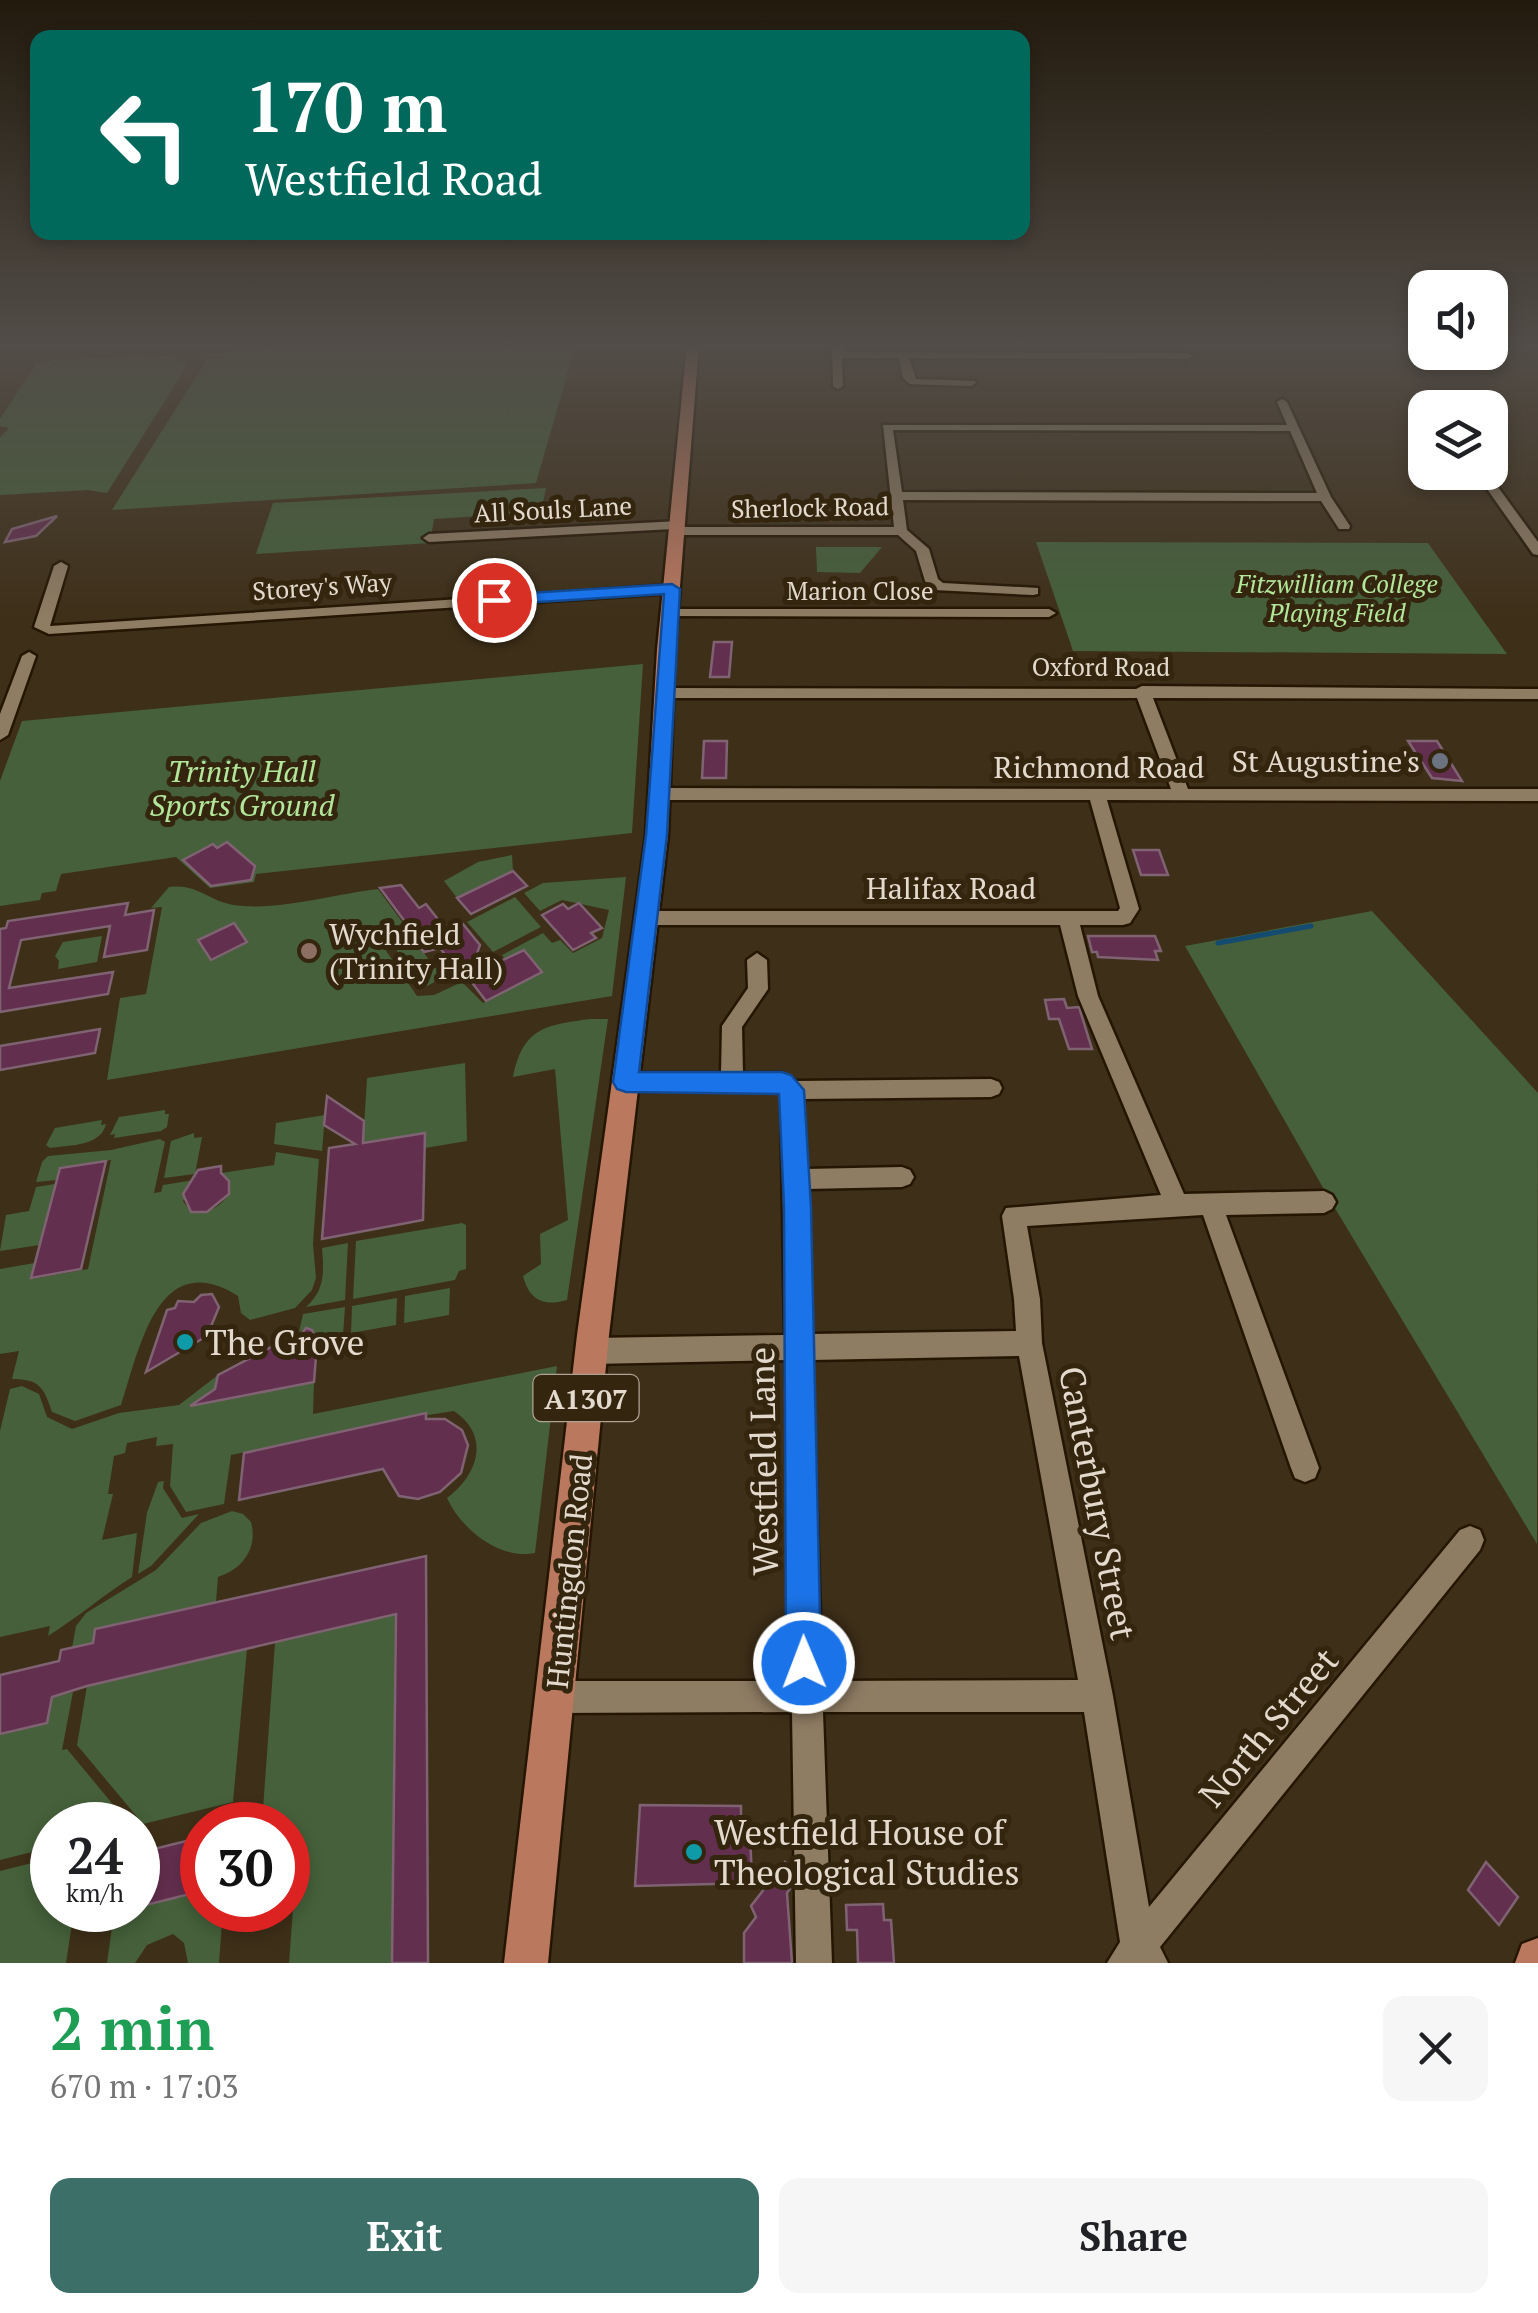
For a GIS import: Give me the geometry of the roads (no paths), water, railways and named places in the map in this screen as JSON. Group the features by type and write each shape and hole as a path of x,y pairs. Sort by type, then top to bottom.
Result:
{"main road":[{"name":"Huntingdon Road","path":"526,1963 591,1351 648,918 686,436"}],"street":[{"name":"Sherlock Road","path":"678,528 901,531 888,436"},
{"path":"1296,436 1325,497 1344,526"},
{"path":"1493,490 1538,551"},
{"path":"896,496 1325,497"},
{"name":"All Souls Lane","path":"429,538 678,528"},
{"path":"901,531 922,549 932,581 939,587 1033,591"},
{"name":"Storey's Way","path":"61,566 41,626 49,630 672,589"},
{"name":"Marion Close","path":"670,614 1050,613"},
{"path":"0,735 28,656"},
{"path":"1142,691 1182,795"},
{"name":"Oxford Road","path":"664,693 1538,694"},
{"name":"Richmond Road","path":"659,794 1538,795"},
{"name":"Halifax Road","path":"648,918 1123,918 1130,909 1097,795"},
{"path":"1068,917 1088,996 1177,1205"},
{"path":"732,1082 732,1026 758,989 757,960"},
{"path":"626,1082 991,1088"},
{"name":"Westfield Lane","path":"787,1086 796,1179 804,1697 814,1963"},
{"path":"796,1179 902,1177"},
{"name":"Canterbury Street","path":"1138,1958 1097,1696 1029,1343 1015,1214 1324,1202"},
{"path":"1211,1205 1305,1468"},
{"path":"591,1351 1029,1343"},
{"name":"North Street","path":"1138,1958 1470,1540"},
{"path":"556,1697 1097,1696"}],"waterway":[{"path":"1218,943 1311,926"}],"place":[{"name":"St Augustine's","path":"1440,761"},
{"name":"Wychfield (Trinity Hall)","path":"309,951"},
{"name":"The Grove","path":"185,1342"},
{"name":"Westfield House of Theological Studies","path":"694,1852"}],"park label":[{"name":"Fitzwilliam College Playing Field","path":"1337,598"},
{"name":"Trinity Hall Sports Ground","path":"242,788"}]}
